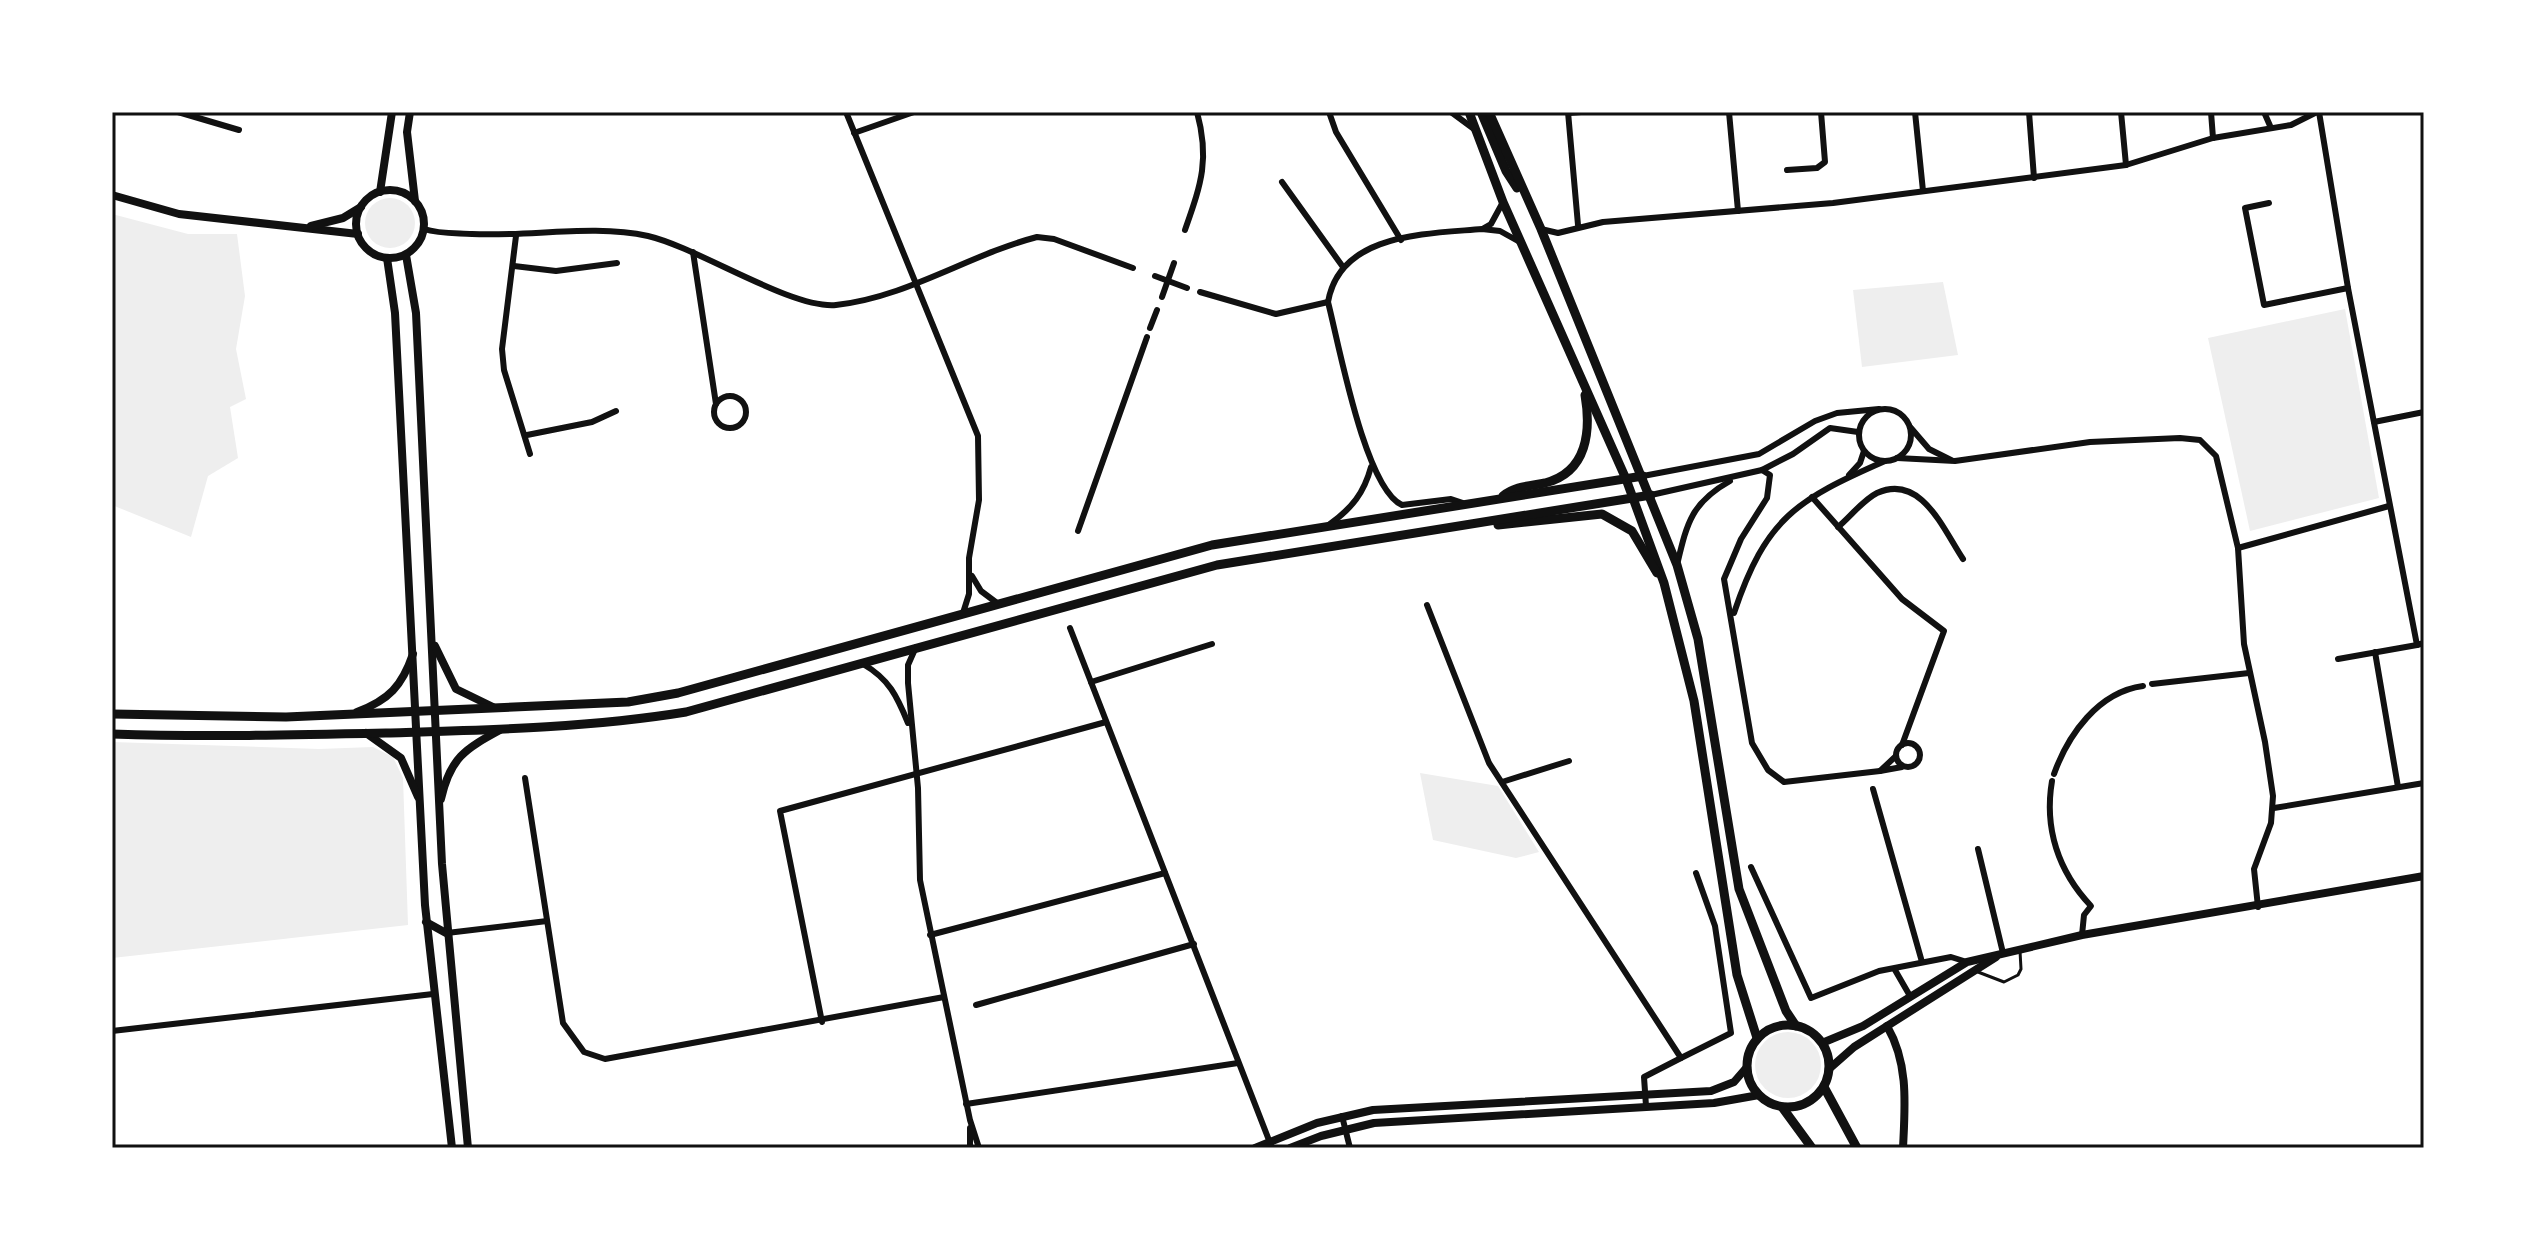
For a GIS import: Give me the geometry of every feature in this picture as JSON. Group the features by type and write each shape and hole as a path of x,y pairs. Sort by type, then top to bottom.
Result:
{"main road":[{"path":"1469,112 1503,202 1626,479 1664,583 1694,701 1737,975 1757,1038 1747,1067 1752,1087 1759,1095 1782,1107 1812,1148"},
{"path":"1481,112 1506,171 1526,196"},
{"path":"1489,112 1541,229 1677,565 1698,639 1739,889 1786,1011 1796,1026"},
{"path":"1501,498 1511,489 1558,478 1576,462 1589,426 1583,380"},
{"path":"112,714 220,718 346,716 628,702 678,693 1212,545 1643,476"},
{"path":"112,734 216,738 500,730 623,722 686,712 1217,565 1651,495"},
{"path":"1471,524 1519,525 1581,515 1608,515 1632,531 1664,583"},
{"path":"1757,1038 1769,1030 1796,1026 1811,1032 1822,1043 1829,1069 1824,1087 1806,1104 1782,1107"},
{"path":"1824,1087 1857,1148"}],"street":[{"path":"178,112 239,130"},
{"path":"380,192 392,112"},
{"path":"361,207 357,220 358,234 369,251 387,258 406,255 421,239 424,219 415,201 407,132 410,112"},
{"path":"846,112 969,406 978,436 981,469 969,558 971,573 963,613"},
{"path":"854,133 914,112"},
{"path":"1185,230 1205,166 1204,140 1197,112"},
{"path":"1329,112 1336,132 1401,240"},
{"path":"1450,112 1476,131"},
{"path":"1578,225 1568,113 1581,112"},
{"path":"1729,112 1738,211"},
{"path":"1787,170 1817,168 1825,162 1821,112"},
{"path":"1915,112 1923,191"},
{"path":"2029,112 2034,178"},
{"path":"2121,112 2126,165"},
{"path":"2211,112 2213,138"},
{"path":"2264,112 2271,128"},
{"path":"1541,229 1558,233 1578,225 1923,191 2126,165 2213,138 2291,125 2318,112 2389,506 2420,644 2338,659"},
{"path":"1282,182 1343,267"},
{"path":"299,229 343,218 380,192 404,194 415,201"},
{"path":"112,195 179,214 358,234"},
{"path":"1482,229 1491,224 1503,202"},
{"path":"2269,203 2245,208 2264,305 2348,288"},
{"path":"424,229 438,233 516,236 638,234 693,252 818,304 872,299 1037,237 1054,239 1133,268"},
{"path":"1466,504 1451,499 1402,505 1387,495 1371,467 1328,302 1330,288 1343,267 1371,246 1482,229 1500,231 1526,248"},
{"path":"516,236 514,266 505,303 502,349 511,395 527,435 530,454"},
{"path":"693,252 716,404 714,416 723,427 737,427 745,418 745,408 739,399 727,396 716,404"},
{"path":"406,255 416,313 446,933 468,1148"},
{"path":"387,258 395,313 415,649 418,798 426,922 452,1148"},
{"path":"514,266 556,271 617,263"},
{"path":"1162,297 1174,263"},
{"path":"1155,276 1187,288"},
{"path":"1200,292 1276,314 1328,302"},
{"path":"1150,328 1157,310"},
{"path":"1078,531 1147,337"},
{"path":"1846,478 1860,463 1864,451 1858,432 1865,417 1879,409"},
{"path":"1643,476 1759,454 1815,421 1837,413 1879,409 1895,410 1907,420 1919,440 1955,461"},
{"path":"527,435 581,425 616,411"},
{"path":"2374,422 2424,412"},
{"path":"1897,458 1910,442 1907,420"},
{"path":"1651,495 1762,470 1793,454 1830,428 1858,432"},
{"path":"1733,616 1745,580 1773,529 1812,497 1885,461 1897,458 1955,461 2090,442 2200,440 2216,456 2238,548 2244,644 2265,742 2274,808 2254,869 2258,907"},
{"path":"1864,451 1885,461"},
{"path":"1326,526 1349,511 1359,497 1371,467"},
{"path":"1762,470 1770,475 1767,498 1741,539 1724,579 1733,616 1752,743 1768,770 1784,782 1797,783 1917,763 1920,754 1912,744 1902,745"},
{"path":"1677,565 1692,513 1708,494 1737,477"},
{"path":"1838,527 1875,494 1894,488 1913,490 1963,559"},
{"path":"1812,497 1902,599 1944,631 1902,745 1896,756 1880,771"},
{"path":"2238,548 2389,506"},
{"path":"971,573 981,591 997,603"},
{"path":"1427,605 1485,754 1681,1058"},
{"path":"430,627 437,654 456,689 501,709"},
{"path":"1070,628 1271,1145"},
{"path":"1091,682 1212,644"},
{"path":"916,647 908,665 911,731 918,775 918,850 930,935 966,1104 979,1148"},
{"path":"346,716 380,703 396,691 405,677 415,649"},
{"path":"2375,652 2398,787"},
{"path":"860,662 881,674 895,689 911,731"},
{"path":"2152,684 2249,673"},
{"path":"2082,935 2084,915 2091,906 2069,877 2049,827 2053,778 2063,749 2079,725 2130,687 2143,686"},
{"path":"822,1022 780,811 1106,722"},
{"path":"439,812 450,767 460,755 500,730"},
{"path":"366,733 401,758 418,798"},
{"path":"1896,756 1904,767"},
{"path":"1502,782 1569,761"},
{"path":"525,778 563,1023 576,1045 595,1058 822,1022 944,997"},
{"path":"2274,808 2424,783"},
{"path":"1873,789 1922,962"},
{"path":"1978,849 2003,953"},
{"path":"1751,867 1811,998 1879,971 1951,957 1967,962"},
{"path":"930,935 1165,873"},
{"path":"1646,1106 1642,1082 1647,1073 1728,1037 1731,1031 1715,926 1696,873"},
{"path":"1822,1043 1846,1035 1967,962 2082,935 2424,876"},
{"path":"426,922 446,933 547,921"},
{"path":"976,1005 1194,944"},
{"path":"1829,1069 1845,1053 2003,953"},
{"path":"1895,970 1910,996"},
{"path":"112,1031 433,994"},
{"path":"1880,1015 1898,1046 1904,1067 1903,1148"},
{"path":"966,1104 1238,1063"},
{"path":"1255,1148 1271,1145 1342,1116 1373,1110 1719,1090 1734,1082 1747,1067"},
{"path":"1290,1148 1345,1129 1374,1123 1714,1103 1759,1095"},
{"path":"1342,1116 1350,1148"},
{"path":"970,1120 970,1148"}],"lane":[{"path":"1974,970 2004,982 2012,979 2021,969 2020,948"}],"shaded area":[{"path":"390,198 408,205 415,223 408,241 390,248 372,241 365,223 372,205"},
{"path":"112,214 188,234 237,234 245,296 236,349 246,399 230,407 238,458 208,476 191,537 112,505"},
{"path":"1943,282 1958,355 1862,367 1853,290"},
{"path":"2345,309 2379,498 2250,531 2208,338"},
{"path":"112,742 319,749 373,747 393,757 403,778 408,925 112,958"},
{"path":"1420,773 1498,786 1539,852 1516,858 1433,840"},
{"path":"1788,1032 1801,1034 1811,1042 1819,1052 1819,1078 1811,1088 1801,1096 1788,1098 1775,1096 1765,1088 1757,1078 1755,1065 1757,1052 1765,1042 1775,1034"}]}
